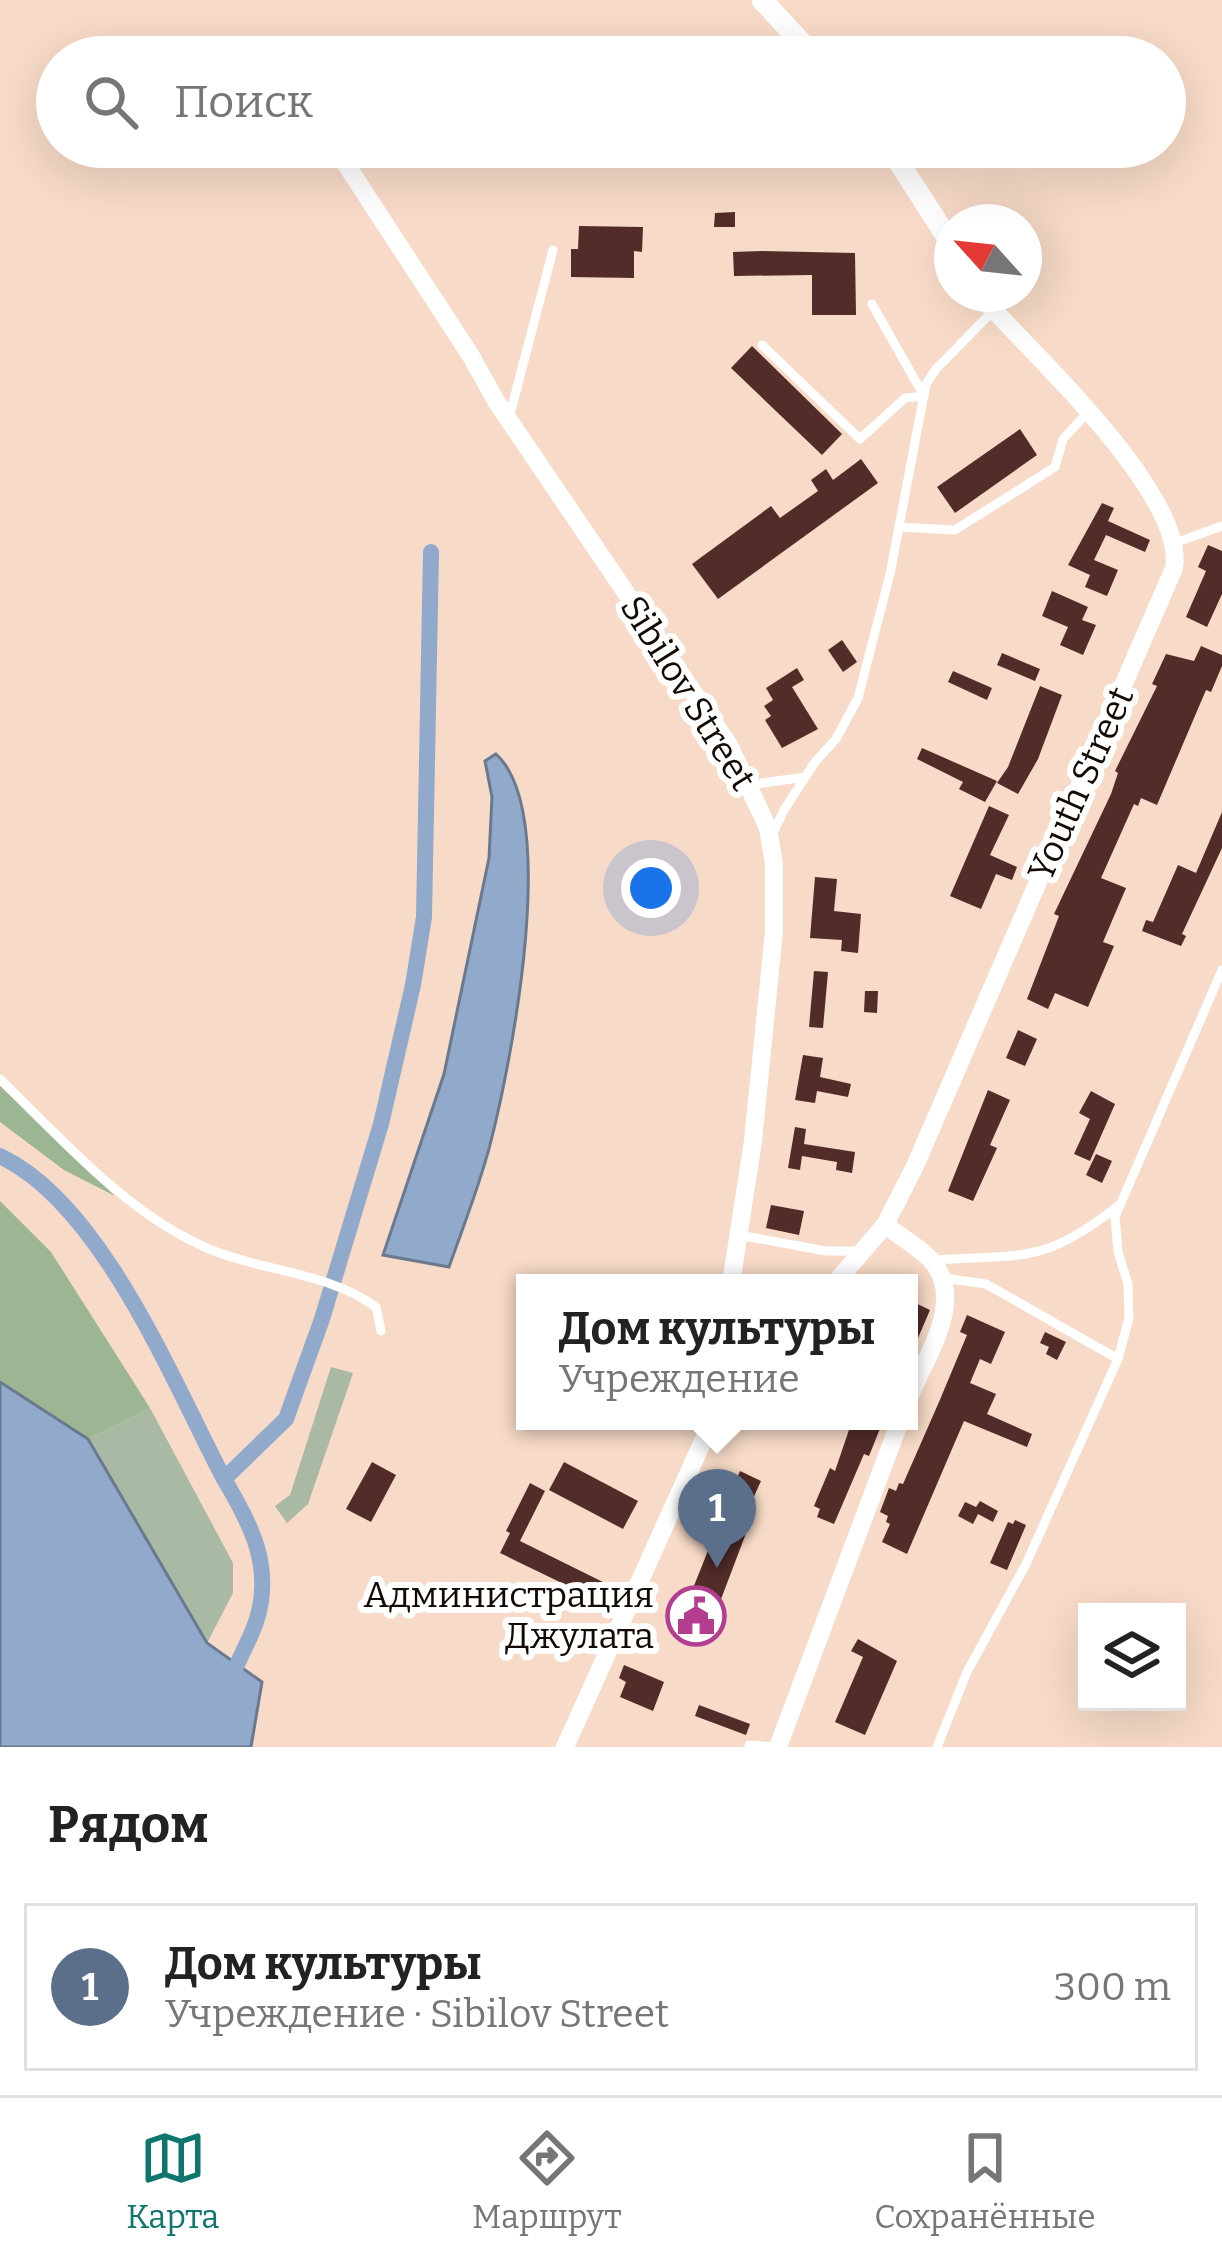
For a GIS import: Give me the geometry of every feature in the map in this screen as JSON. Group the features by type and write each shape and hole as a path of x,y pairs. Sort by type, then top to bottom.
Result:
{"street":[{"path":"762,0 795,36"},
{"name":"Sibilov Street","path":"348,168 508,419 729,745 770,839 774,932 753,1141 732,1274"},
{"path":"902,168 934,217"},
{"path":"997,312 1155,494 1175,543"},
{"name":"Youth Street","path":"843,1274 885,1225 915,1166 1159,609 1174,568 1175,543"},
{"path":"885,1225 931,1260 943,1278 944,1315 918,1377"},
{"path":"565,1747 708,1430"},
{"path":"778,1747 897,1430"}],"lane":[{"path":"508,419 553,250"},
{"path":"872,304 924,395"},
{"path":"770,839 805,776 836,739 858,698 899,527 924,395 935,369 980,312"},
{"path":"762,345 860,439 905,398 924,395"},
{"path":"899,527 955,530 1054,467 1064,439 1087,413"},
{"path":"1175,543 1222,526"},
{"path":"749,785 805,776"},
{"path":"937,1747 968,1672 1026,1564 1118,1359 1129,1318 1128,1285 1114,1217 1222,970"},
{"path":"0,1079 94,1170 162,1226 212,1250 353,1290 376,1307 381,1331"},
{"path":"931,1260 1006,1259 1052,1250 1118,1206"},
{"path":"739,1235 826,1251 863,1251"},
{"path":"943,1278 986,1284 1118,1359"},
{"path":"749,1744 778,1747"}],"green space":[{"path":"0,1086 115,1196 64,1170 0,1122"},
{"path":"0,1201 51,1252 150,1408 88,1439 0,1382"},
{"path":"331,1367 353,1373 308,1504 287,1523 275,1506 290,1495"},
{"path":"150,1408 233,1563 233,1593 207,1643 88,1439"}],"water":[{"path":"496,754 515,785 525,829 525,941 499,1107 449,1267 383,1255 444,1074 489,858 492,797 485,761"},
{"path":"0,1382 88,1439 207,1643 262,1682 251,1747 0,1747"}],"building":[{"path":"735,212 735,227 714,227 715,213"},
{"path":"579,226 643,227 642,252 634,251 634,278 571,277 571,249 578,249"},
{"path":"733,252 855,253 856,315 812,315 812,275 734,276"},
{"path":"752,346 842,434 822,455 731,368"},
{"path":"1020,429 1037,455 955,513 937,487"},
{"path":"861,459 878,483 718,599 692,564 771,506 780,518 818,491 811,480 826,469 833,480"},
{"path":"1102,503 1114,508 1108,521 1150,540 1145,552 1106,535 1094,560 1118,570 1107,596 1085,587 1090,575 1068,565"},
{"path":"1208,545 1222,551 1222,594 1207,627 1186,617 1206,571 1198,567"},
{"path":"1052,591 1088,607 1082,620 1096,625 1083,655 1060,645 1068,627 1042,616"},
{"path":"842,640 857,662 843,672 828,650"},
{"path":"1201,646 1222,655 1211,692 1206,690 1157,805 1141,798 1138,806 1134,804 1101,878 1126,888 1103,942 1114,946 1088,1007 1055,993 1048,1009 1027,999 1059,916 1054,914 1111,794 1115,771 1157,686 1152,684 1166,654 1194,661"},
{"path":"1002,653 1040,669 1035,681 997,665"},
{"path":"797,668 804,680 792,687 818,729 782,748 765,720 771,716 764,706 773,700 766,688"},
{"path":"953,671 992,688 987,700 948,682"},
{"path":"1040,686 1062,695 1038,759 1018,794 997,783"},
{"path":"922,748 997,781 985,802 959,789 963,782 917,759"},
{"path":"989,806 1009,815 990,855 1017,867 1012,880 996,874 981,909 950,896"},
{"path":"1222,812 1222,848 1182,934 1186,936 1181,946 1142,931 1146,920 1153,922 1178,865 1196,873"},
{"path":"815,877 837,879 834,911 861,914 858,953 841,951 842,940 810,938"},
{"path":"814,971 828,972 823,1028 809,1027"},
{"path":"865,991 878,991 877,1013 864,1012"},
{"path":"1018,1030 1037,1039 1025,1066 1006,1058"},
{"path":"803,1055 823,1058 820,1077 851,1084 848,1097 817,1091 815,1103 795,1100"},
{"path":"988,1090 1010,1100 990,1145 997,1148 973,1201 948,1191"},
{"path":"1091,1091 1115,1104 1090,1161 1074,1154 1090,1119 1079,1113"},
{"path":"795,1127 806,1129 804,1144 855,1152 852,1173 836,1170 837,1162 802,1156 800,1170 788,1168"},
{"path":"1096,1154 1112,1161 1102,1183 1086,1175"},
{"path":"771,1205 804,1211 799,1235 766,1228"},
{"path":"918,1304 930,1310 918,1338"},
{"path":"967,1315 1005,1332 991,1364 980,1359 970,1383 996,1394 987,1414 1032,1434 1027,1447 964,1421 907,1554 882,1542 890,1524 880,1512 889,1488 896,1491 903,1484 967,1335 960,1332"},
{"path":"1045,1332 1066,1342 1057,1360 1040,1343"},
{"path":"849,1430 879,1430 834,1524 817,1517 820,1509 814,1506 830,1468 835,1471"},
{"path":"372,1462 396,1475 371,1522 346,1509"},
{"path":"564,1462 638,1501 623,1529 549,1490"},
{"path":"740,1471 761,1481 741,1525 748,1528 704,1644 675,1633"},
{"path":"530,1483 545,1491 520,1541 609,1585 601,1602 500,1553"},
{"path":"980,1501 998,1511 993,1522 978,1514 973,1524 958,1516 965,1502 976,1507"},
{"path":"1008,1522 1026,1525 1007,1570 990,1563"},
{"path":"858,1639 897,1661 865,1735 835,1722 863,1657 851,1651"},
{"path":"624,1665 664,1682 653,1711 620,1697 626,1682 619,1678"},
{"path":"699,1705 750,1724 746,1735 695,1716"}],"waterway":[{"path":"230,1683 256,1622 262,1583 251,1530 224,1479 286,1419 322,1319 381,1124 413,985 424,917 431,552"},
{"path":"0,1156 37,1180 71,1213 102,1254 158,1347 224,1479"}],"place":[{"name":"Дом культуры","path":"717,1568"},
{"name":"Администрация Джулата","path":"696,1616"}]}
